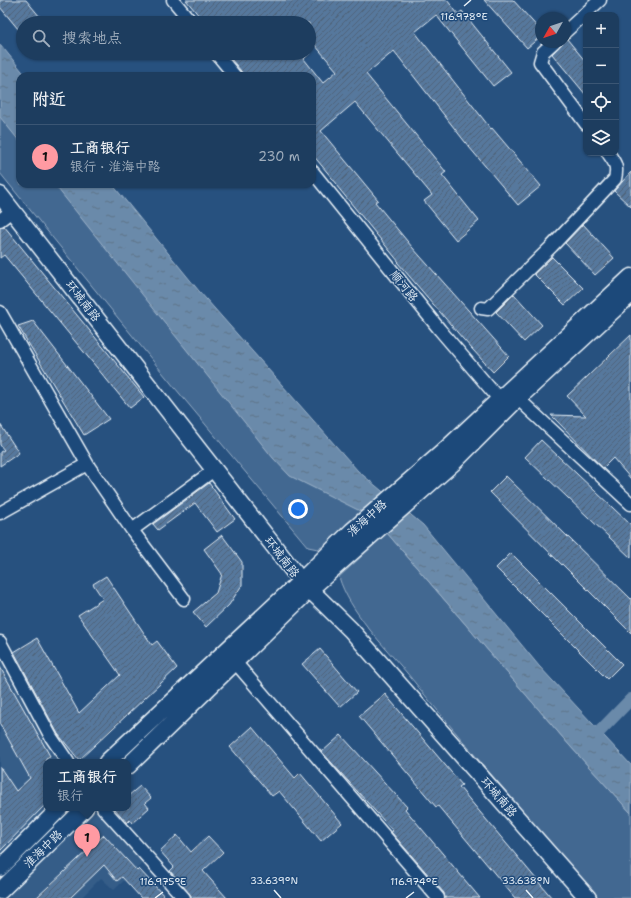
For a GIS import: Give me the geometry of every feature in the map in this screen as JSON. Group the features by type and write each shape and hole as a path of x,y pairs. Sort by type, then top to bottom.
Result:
{"main road":[{"name":"环城南路","path":"0,195 6,215 214,470 305,585 351,630 581,896"},
{"name":"淮海中路","path":"110,759 305,585 359,546 453,463 509,396 631,277"},
{"name":"淮海中路","path":"131,763 235,662 352,531 442,452 631,294"},
{"name":"淮海中路","path":"0,868 57,811"},
{"name":"淮海中路","path":"3,891 82,811"}],"street":[{"path":"173,0 186,16"},
{"path":"571,27 600,0"},
{"path":"547,48 543,52 540,62 583,120"},
{"path":"221,60 231,72"},
{"path":"481,308 488,309 552,246 615,179 618,170 610,156"},
{"name":"顺河路","path":"316,175 440,330 509,396 631,504"},
{"path":"0,312 87,464 132,530 184,599"},
{"path":"0,514 87,464"},
{"path":"132,530 214,470"},
{"path":"0,642 51,737 66,759"},
{"path":"235,662 438,898"},
{"path":"106,811 184,898"}],"shaded area":[{"path":"0,107 16,128 16,188 64,188 363,508 334,540 318,549 308,547 175,388 0,173"},
{"path":"387,533 570,746 631,813 631,898 598,898 525,815 368,628 359,615 344,590 339,577"},
{"path":"0,642 66,759 43,759 43,811 57,811 0,868"},
{"path":"82,811 106,811 148,858 114,890 101,878 81,898 0,898"}],"water":[{"path":"0,44 23,72 16,72 16,137 0,117"},
{"path":"57,188 115,188 199,291 358,471 423,525 539,666 631,765 631,813 570,746 387,533 370,516 290,476 273,458"}],"building":[{"path":"0,0 26,0 39,16 16,16 16,26 0,7"},
{"path":"186,0 447,0 458,14 462,11 511,72 493,86 436,15 415,32 491,129 492,128 541,186 518,205 469,147 394,51 366,74 446,172 442,175 479,221 456,240 424,201 432,195 355,102 321,131 378,200 375,202 412,247 509,356 493,372 398,263 399,262 316,159 316,74 323,83 337,71 316,46 316,16 199,16"},
{"path":"484,0 513,0 535,24 535,41 527,48"},
{"path":"571,44 583,58 583,91 552,54 558,48 571,48"},
{"path":"232,60 305,60 314,72 241,72"},
{"path":"631,172 631,207 614,191"},
{"path":"583,224 614,258 595,275 565,243"},
{"path":"4,226 144,397 130,408 4,255 0,258 0,227"},
{"path":"552,257 583,288 565,305 534,274"},
{"path":"514,294 542,325 524,342 496,312"},
{"path":"33,321 109,419 84,435 18,326"},
{"path":"631,335 631,479 613,458 603,468 551,415 586,416 567,396"},
{"path":"0,424 19,453 0,466 0,452 4,450 0,445"},
{"path":"541,440 631,525 631,558 525,457"},
{"path":"506,476 631,599 631,633 490,492"},
{"path":"209,483 235,519 217,532 195,503 158,530 153,524"},
{"path":"222,535 242,562 242,585 229,605 206,627 193,612 216,593 222,574 204,549"},
{"path":"511,553 622,664 607,679 496,568"},
{"path":"106,576 152,645 157,641 177,668 80,759 78,759 58,734 14,652 37,638 79,713 120,675 78,615 103,599 93,584"},
{"path":"320,649 357,692 340,707 302,664"},
{"path":"0,667 50,756 43,759 43,807 0,851 0,767 16,791 30,778 0,724"},
{"path":"385,694 462,785 459,787 552,898 515,898 438,806 436,807 359,716"},
{"path":"252,727 295,778 300,773 342,823 321,841 279,791 272,796 230,747"},
{"path":"341,735 407,807 405,809 480,898 445,898 444,893 391,832 393,831 322,752"},
{"path":"140,786 151,798 145,803 149,808 132,823 130,820 127,823 117,811 131,811 131,794"},
{"path":"104,835 137,871 139,869 166,898 141,898 122,877 117,881 104,865 70,898 36,898"},
{"path":"177,835 191,852 208,836 223,852 203,871 227,898 193,898 170,871 174,867 160,851"}],"waterway":[{"path":"600,731 631,699"}],"place":[{"name":"工商银行","path":"87,857"}]}
